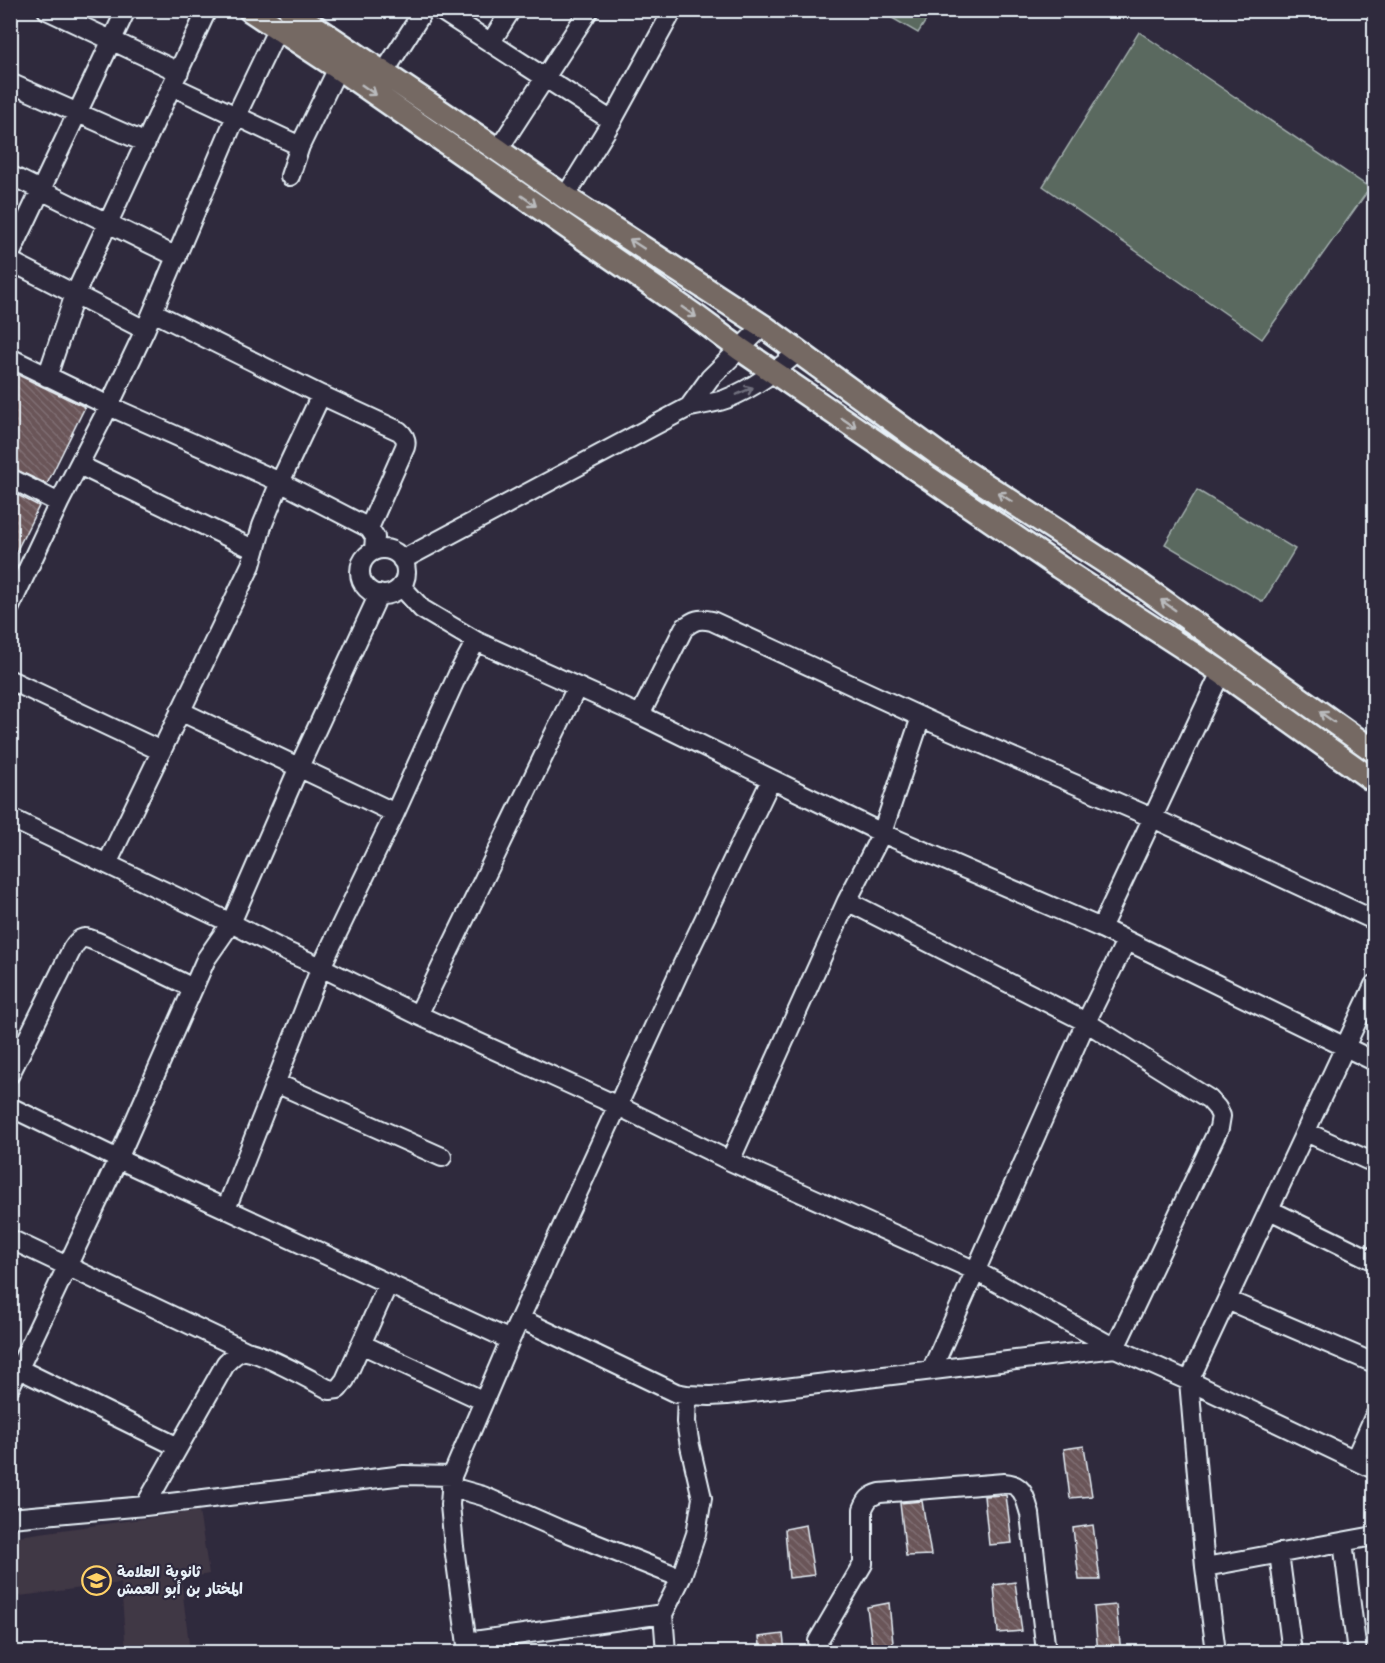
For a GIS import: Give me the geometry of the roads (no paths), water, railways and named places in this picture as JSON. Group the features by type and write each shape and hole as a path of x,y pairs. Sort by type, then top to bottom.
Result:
{"main road":[{"path":"250,10 284,19 383,74 565,197 763,326 941,456 1142,586 1374,751"},
{"path":"284,19 338,68 740,349 1059,567 1221,672 1374,782"}],"street":[{"path":"47,10 112,41 236,116 300,146"},
{"path":"10,255 126,10"},
{"path":"47,377 75,294 207,10"},
{"path":"383,74 424,10"},
{"path":"440,10 612,121"},
{"path":"491,42 511,10"},
{"path":"498,150 588,10"},
{"path":"565,197 612,121 673,10"},
{"path":"10,607 15,587 109,406 145,330 236,116 284,19"},
{"path":"290,176 300,146 338,68"},
{"path":"10,83 146,143"},
{"path":"10,175 177,257"},
{"path":"10,261 145,330"},
{"path":"153,312 404,435 405,447 369,528"},
{"path":"689,408 710,378 763,326"},
{"path":"402,560 689,408 725,400 755,386 798,352"},
{"path":"10,358 109,406 280,482 369,528 375,537 374,550"},
{"path":"107,864 251,565 262,526 280,482 321,395"},
{"path":"79,465 255,550"},
{"path":"10,478 59,502"},
{"path":"385,548 395,552 402,560 405,578 400,586 391,593 379,594 368,589 361,580 360,568 364,557 374,550 385,548"},
{"path":"400,586 422,609 476,640 640,715 882,833 1101,928 1374,1060"},
{"path":"178,1447 13,1380 118,1159 206,959 231,923 299,767 379,594"},
{"path":"640,715 684,628 693,621 702,619 712,621 921,717 1153,818 1374,920"},
{"path":"226,1209 321,967 476,640"},
{"path":"1101,928 1221,672"},
{"path":"10,681 161,751"},
{"path":"418,1015 577,687"},
{"path":"180,711 395,813"},
{"path":"730,1161 847,901 882,833 921,717"},
{"path":"663,1614 468,1647 454,1547 450,1505 452,1481 510,1340 680,970 771,780"},
{"path":"10,818 418,1015 618,1106 730,1161 976,1271 1115,1348 1190,1381 1374,1469"},
{"path":"847,901 1086,1022 1196,1090 1217,1107 1221,1116 1219,1128 1115,1348"},
{"path":"10,1074 76,941 82,938 100,943 193,988"},
{"path":"932,1369 1086,1022 1126,941"},
{"path":"1216,1653 1205,1567 1190,1381 1374,985"},
{"path":"276,1083 442,1157"},
{"path":"10,1107 510,1340"},
{"path":"1306,1132 1374,1163"},
{"path":"1270,1210 1374,1261"},
{"path":"10,1239 330,1390 338,1389 345,1380 388,1284"},
{"path":"1227,1300 1374,1363"},
{"path":"521,1319 632,1373 687,1395 718,1396 1115,1348"},
{"path":"361,1344 484,1401"},
{"path":"145,1506 226,1363 235,1354 246,1351"},
{"path":"666,1653 663,1614 681,1578 696,1534 702,1498 686,1422 687,1395"},
{"path":"1355,1459 1374,1417"},
{"path":"10,1518 145,1506 405,1475 452,1481 561,1530 681,1578"},
{"path":"820,1653 818,1641 862,1564 863,1509 871,1496 880,1493 1011,1483 1020,1488 1024,1494 1030,1514 1046,1653"},
{"path":"1205,1567 1374,1536"},
{"path":"1343,1542 1357,1653"},
{"path":"1279,1553 1292,1653"}],"place":[{"name":"ثانوية العلامة المختار بن أبو العمش","path":"96,1581"}]}
